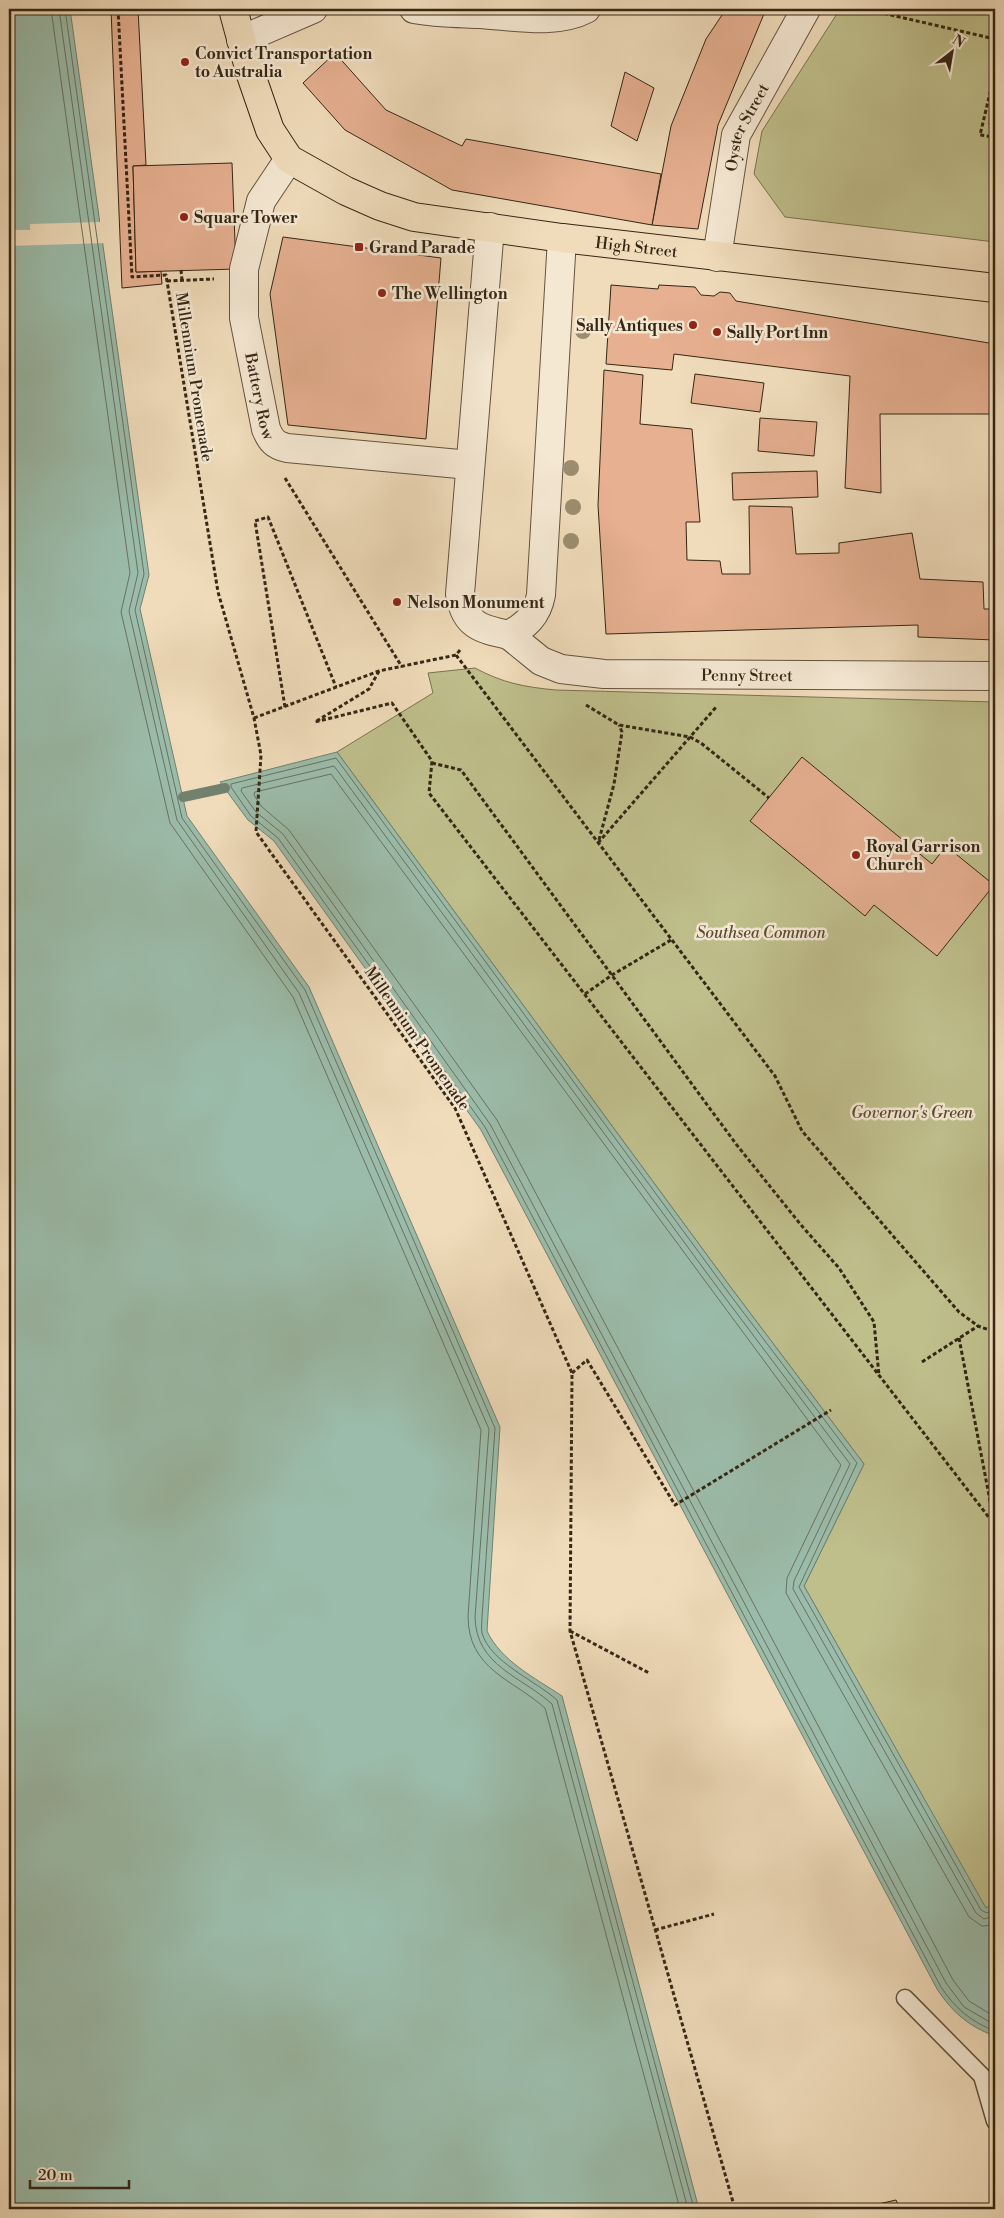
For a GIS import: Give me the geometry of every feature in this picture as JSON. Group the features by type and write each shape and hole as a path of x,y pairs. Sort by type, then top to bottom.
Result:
{"main road":[{"path":"233,9 270,130 289,159"},
{"name":"High Street","path":"289,159 346,191 380,206 414,216 562,238 995,288"}],"street":[{"path":"241,40 313,9"},
{"path":"414,9 433,12 463,11 540,18 577,14 586,9"},
{"name":"Oyster Street","path":"717,256 736,136 806,9"},
{"name":"Battery Row","path":"289,159 261,201 244,269 244,318 266,429 270,440 276,445 287,448 470,465"},
{"path":"490,227 460,594 462,607 467,617 477,626 488,632 509,635 531,620 538,608 541,595 562,238"},
{"name":"Penny Street","path":"509,635 541,661 561,669 604,674 995,676"}],"lane":[{"path":"905,1998 982,2076 995,2121"}],"path":[{"name":"Millennium Promenade","path":"118,9 132,277 166,275 218,592 254,718 261,755 256,832 454,1108 572,1372"},
{"path":"865,9 995,38"},
{"path":"995,72 980,134 995,137"},
{"path":"181,270 182,280"},
{"path":"167,281 196,279"},
{"path":"287,448 285,479 402,666"},
{"path":"285,707 255,521 268,517 336,687"},
{"path":"254,718 379,671 456,655 477,626"},
{"path":"456,655 775,1076 802,1131 958,1312 978,1326 995,1332"},
{"path":"379,671 369,689 315,722 392,703 432,763 429,793 994,1526"},
{"path":"598,843 744,675"},
{"path":"584,703 619,726 690,737 701,742 769,798"},
{"path":"598,843 614,784 622,732 619,726"},
{"path":"432,763 461,770 736,1144 844,1275 874,1322 880,1376"},
{"path":"585,994 612,975 671,940"},
{"path":"922,1362 978,1326"},
{"path":"958,1338 994,1526"},
{"path":"735,2209 570,1631 572,1372 587,1360 675,1504 831,1410"},
{"path":"570,1631 649,1673"},
{"path":"655,1930 714,1914"}],"green space":[{"path":"840,9 995,9 995,101 989,124 995,126 995,242 785,217 754,174 762,131"},
{"name":"Southsea Common","path":"475,668 514,684 556,690 995,702 995,1902 986,1909 804,1586 864,1464 732,1289 337,752 433,693 428,673"}],"water":[{"path":"9,9 70,9 149,575 140,609 187,816 309,987 500,1427 487,1631 493,1642 510,1660 562,1696 699,2209 9,2209"},
{"path":"337,752 732,1289 864,1464 804,1586 986,1908 995,1902 995,2036 977,2028 962,2018 937,1989 481,1130 274,841 248,820 220,782"}],"pier":[{"path":"100,200 106,243 9,246 9,230 30,230 30,224 100,222"}],"building":[{"path":"111,9 138,9 146,165 133,166 136,272 161,271 162,284 122,288"},
{"path":"726,9 766,9 718,125 698,229 652,225 671,126 706,39"},
{"path":"335,53 386,110 462,146 466,139 661,174 652,225 452,190 345,130 303,83"},
{"path":"625,72 654,88 637,141 611,126"},
{"path":"995,101 995,126 989,124"},
{"name":"Square Tower","path":"232,163 236,269 136,272 133,166"},
{"path":"283,237 441,258 426,439 288,425 270,294"},
{"path":"611,285 658,289 659,285 695,287 701,295 714,296 720,292 730,293 736,301 995,344 995,414 880,414 881,493 845,488 850,376 674,354 672,370 606,364"},
{"path":"604,370 643,375 640,424 692,429 700,522 686,522 687,560 720,561 722,574 750,574 749,506 792,507 796,554 839,553 839,543 912,533 920,579 983,582 984,609 995,609 995,640 918,637 918,625 606,634 598,505"},
{"path":"695,374 764,383 760,412 691,403"},
{"path":"760,418 817,422 814,456 758,451"},
{"path":"817,471 818,497 733,500 732,473"},
{"name":"Royal Garrison Church","path":"802,757 932,864 946,846 994,885 937,956 874,905 865,916 750,821"},
{"path":"896,2200 900,2209 856,2209"}],"waterway":[{"path":"183,797 225,788"}],"place":[{"name":"Convict Transportation to Australia","path":"185,62"},
{"name":"Square Tower","path":"184,217"},
{"name":"Grand Parade","path":"359,247"},
{"name":"The Wellington","path":"382,293"},
{"name":"Sally Antiques","path":"693,325"},
{"name":"Sally Port Inn","path":"717,332"},
{"name":"Nelson Monument","path":"397,602"},
{"name":"Royal Garrison Church","path":"856,855"}],"park label":[{"name":"Governor's Green","path":"912,1112"}]}
